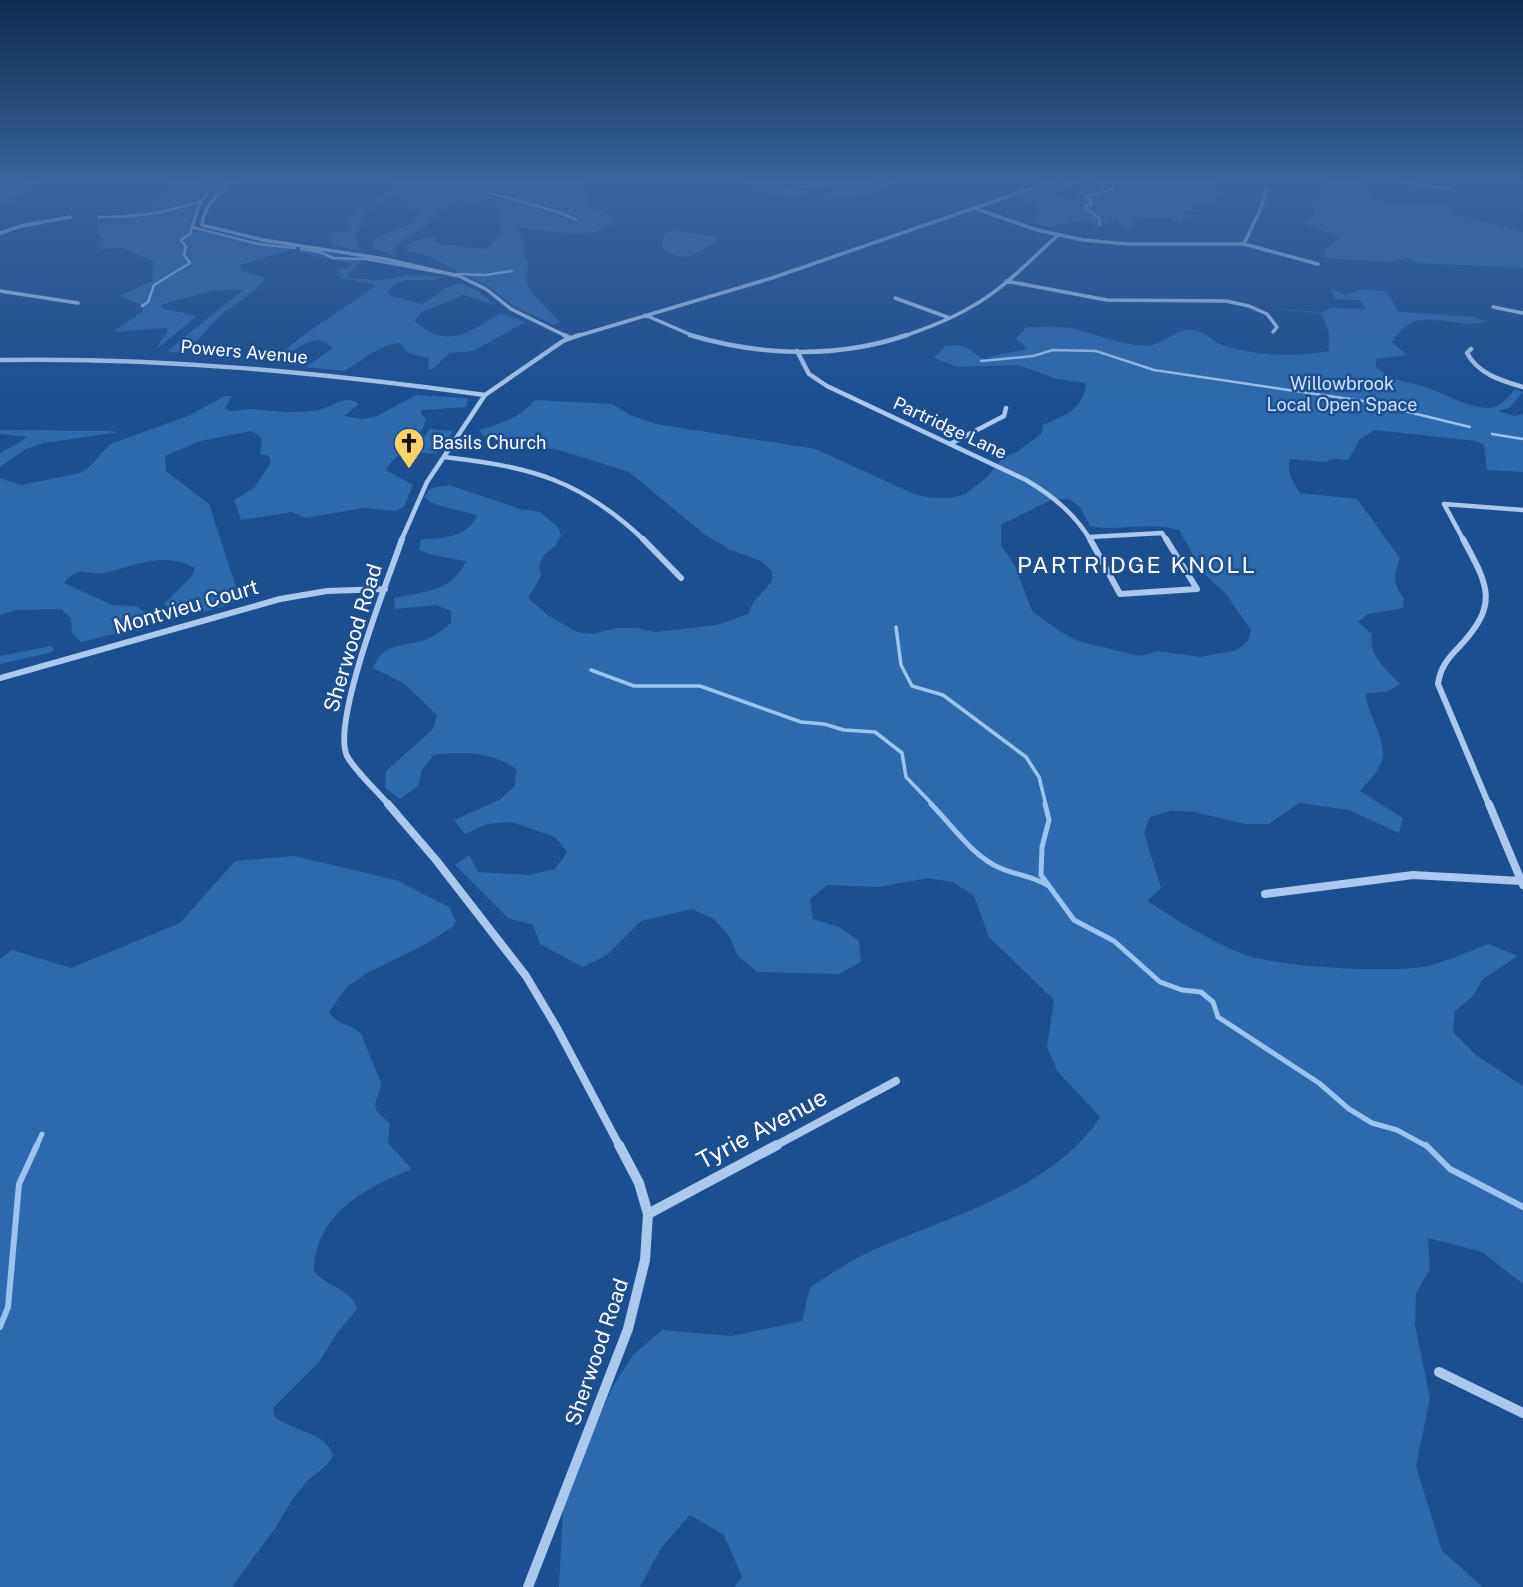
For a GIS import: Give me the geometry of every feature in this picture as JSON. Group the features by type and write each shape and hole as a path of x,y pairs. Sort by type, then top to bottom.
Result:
{"street":[{"path":"340,252 459,276 486,289 511,309 570,338"},
{"name":"Sherwood Road","path":"528,1587 628,1329 645,1260 648,1214 639,1183 557,1028 526,976 436,860 347,756 343,740 347,710 385,589 418,498 485,395 499,383 570,338 760,281 844,252"},
{"path":"645,315 697,339 754,349 797,351 866,345 908,334 951,318 979,302 1039,252"},
{"path":"1274,252 1318,264"},
{"path":"1006,281 1106,300 1209,299 1234,302 1272,318 1277,327 1273,332"},
{"path":"0,291 78,303"},
{"path":"895,298 951,318"},
{"path":"1493,307 1523,313"},
{"path":"1471,349 1467,353 1472,362 1500,379 1523,387"},
{"name":"Partridge Lane","path":"797,351 804,367 817,380 1052,495 1072,513 1089,537 1120,594 1197,589 1162,533 1089,537"},
{"name":"Powers Avenue","path":"0,360 120,358 225,363 485,395"},
{"path":"950,444 1004,416 1006,408"},
{"path":"444,457 522,469 564,482 584,492 606,507 681,578"},
{"path":"1265,894 1413,875 1522,883 1437,677 1441,668 1481,621 1487,598 1482,578 1444,504 1523,510"},
{"name":"Montvieu Court","path":"0,678 280,598 327,591 385,589"},
{"name":"Tyrie Avenue","path":"648,1214 896,1081"},
{"path":"1439,1372 1523,1413"}],"green space":[{"path":"132,252 283,252 240,265 243,271 266,278 251,293 222,314 191,345 177,352 169,352 244,289 211,291 163,304 161,307 165,309 197,316 155,350 168,330 166,328 113,332 143,311 141,305 120,296 154,280 154,261"},
{"path":"299,252 322,252 363,259 348,274 349,278 381,280 408,275 447,277 403,281 388,291 390,296 423,304 447,287 460,283 479,291 494,305 461,294 460,297 423,311 414,321 437,335 468,332 500,313 526,322 473,351 449,353 433,369 428,369 429,358 407,353 399,343 377,350 344,371 306,367 333,348 318,340 310,341 272,361 302,336 374,287 373,284 339,278 341,274 337,269 350,267 352,264"},
{"path":"408,252 524,252 528,263 526,281 532,293 560,322 554,325 515,307 491,288 424,254"},
{"path":"669,252 699,252 683,257"},
{"path":"1325,252 1523,252 1523,268 1416,263 1409,258 1391,262 1322,258"},
{"name":"Willowbrook Local Open Space","path":"1330,289 1347,295 1361,289 1386,291 1399,312 1473,317 1486,322 1423,320 1412,323 1392,342 1407,355 1376,359 1376,366 1397,379 1482,408 1504,402 1515,389 1523,392 1509,408 1498,411 1515,416 1523,414 1523,472 1487,470 1484,445 1476,441 1375,430 1360,439 1348,460 1334,459 1325,462 1290,459 1290,473 1300,493 1357,499 1400,558 1395,579 1404,598 1403,608 1368,614 1358,622 1372,634 1371,642 1375,655 1400,684 1387,692 1366,693 1383,755 1377,770 1360,791 1403,818 1399,833 1349,810 1299,803 1269,824 1245,824 1195,812 1170,811 1150,817 1144,833 1161,888 1147,901 1195,931 1233,950 1283,963 1333,968 1405,969 1439,963 1488,944 1518,956 1483,979 1473,996 1455,1011 1453,1032 1476,1055 1523,1086 1523,1284 1482,1252 1428,1238 1430,1269 1416,1293 1415,1325 1430,1398 1416,1466 1442,1551 1483,1587 734,1587 742,1577 724,1535 690,1515 661,1548 640,1587 559,1587 563,1509 578,1466 612,1388 633,1355 662,1330 731,1336 802,1321 810,1287 863,1255 996,1199 1027,1183 1055,1164 1080,1142 1100,1117 1058,1072 1047,1047 1054,1000 989,937 974,896 953,882 928,878 879,887 828,885 810,899 813,919 839,927 859,941 861,962 839,974 757,972 738,956 729,936 714,919 692,909 641,921 607,955 583,967 540,944 533,925 508,918 455,865 469,855 478,872 529,875 555,869 567,852 555,837 512,822 487,824 465,834 454,820 499,800 515,786 516,769 497,759 477,754 434,755 422,770 418,786 400,799 385,788 386,771 433,729 437,715 403,683 373,668 386,651 427,639 451,623 451,611 436,605 395,609 394,598 427,591 453,579 466,561 419,550 421,539 461,533 477,516 436,504 424,497 431,488 449,485 520,509 540,512 558,527 561,536 555,546 544,555 539,565 541,576 528,598 549,616 577,632 592,634 616,628 637,628 655,632 717,625 748,614 753,603 772,581 772,571 761,561 729,549 704,534 629,472 559,450 484,437 479,430 510,420 535,400 612,404 630,415 656,424 816,449 916,495 951,498 965,494 985,479 1004,457 1017,452 1042,433 1043,425 1077,406 1086,383 1057,379 1018,365 958,367 934,358 945,346 963,346 984,359 996,360 988,357 1027,349 1016,338 1027,327 1054,327 1070,328 1137,345 1155,344 1185,330 1203,333 1222,345 1249,352 1275,355 1316,353 1329,351 1329,332 1321,313 1268,309 1322,312 1331,308 1365,309 1360,300 1335,299","holes":["1069,499 1080,507 1090,526 1157,526 1179,530 1203,573 1226,594 1251,630 1248,641 1237,650 1200,657 1158,651 1140,656 1078,641 1032,611 1015,566 1001,545 1001,525 1051,500"]},
{"path":"416,395 467,398 468,401 466,407 422,410 421,414 426,419 423,428 386,470 413,485 404,506 397,511 363,508 305,518 292,512 241,520 234,500 255,487 271,462 269,456 260,454 262,438 252,431 200,441 165,456 166,471 209,504 238,593 235,601 230,604 189,614 164,604 192,576 195,568 184,563 162,560 109,572 75,573 64,583 112,605 136,606 154,618 149,625 81,642 72,633 71,618 61,609 17,610 0,615 0,478 21,485 80,473 113,443 188,416 225,396 232,396 225,408 230,411 310,411 349,400 359,404 344,416 361,419 375,417"},
{"path":"430,429 453,431 436,454 412,452"},
{"path":"0,430 119,432 44,443 26,449 0,467 0,453 28,437 0,434"},
{"path":"51,646 55,650 49,653 0,664 0,656"},
{"path":"294,856 396,880 449,907 456,921 454,926 422,946 367,973 347,987 329,1012 337,1021 361,1034 381,1083 375,1108 390,1124 388,1143 410,1167 410,1170 376,1186 345,1206 323,1234 314,1271 350,1297 357,1309 337,1333 319,1362 273,1408 274,1416 316,1436 329,1448 333,1456 292,1500 276,1527 232,1587 0,1587 0,959 12,950 71,968 180,923 235,861"}],"waterway":[{"path":"142,306 148,302 154,285 190,263 185,252"},
{"path":"320,252 333,258 366,259 442,273"},
{"path":"457,274 485,275 512,271"},
{"path":"981,361 1033,356 1053,350 1096,351 1154,370 1363,401 1470,427"},
{"path":"1492,434 1523,439"},
{"path":"896,627 901,665 912,686 943,695 1026,757 1039,777 1046,805"},
{"path":"591,670 634,686 700,686 801,722 824,724 844,730 875,732 902,753 906,777 933,805"},
{"path":"931,804 972,848 990,863 1047,885"},
{"path":"1045,804 1049,820 1042,847 1041,875 1074,920 1114,941 1160,982 1182,990 1201,992 1213,1002 1218,1017 1319,1083 1349,1109 1372,1123 1397,1130 1428,1147"},
{"path":"36,1147 42,1134"},
{"path":"0,1327 8,1307 19,1184 37,1145"},
{"path":"1428,1147 1450,1169 1523,1207"}],"place":[{"name":"Basils Church","path":"409,470"}],"district":[{"name":"PARTRIDGE KNOLL","path":"1137,565"}]}
